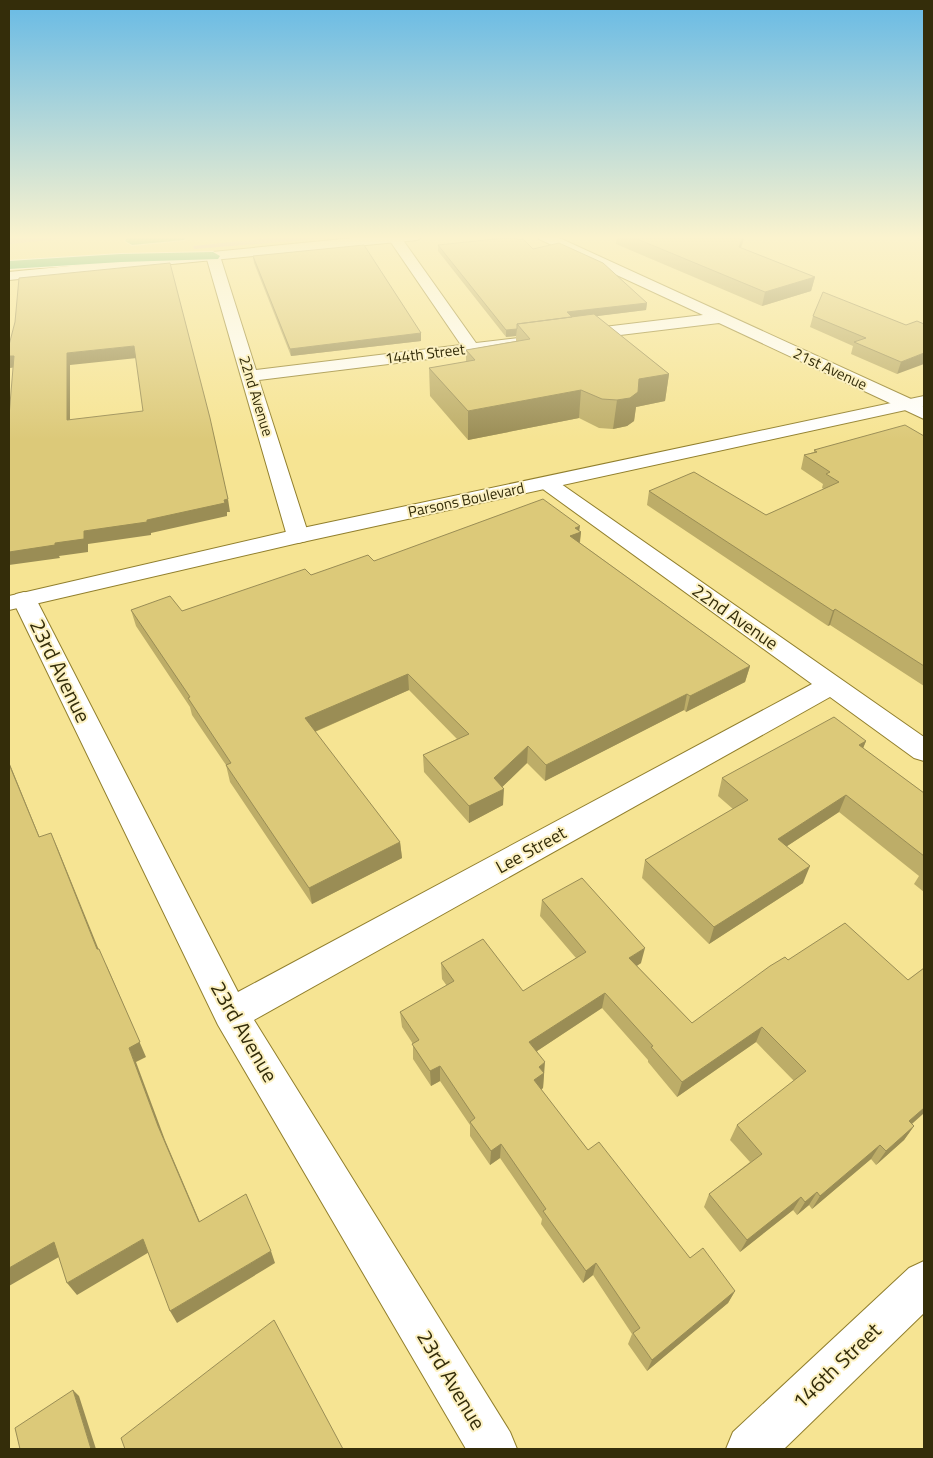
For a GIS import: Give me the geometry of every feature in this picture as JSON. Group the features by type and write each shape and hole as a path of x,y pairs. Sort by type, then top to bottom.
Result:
{"street":[{"name":"22nd Avenue","path":"228,304 298,536"},
{"path":"441,304 472,348"},
{"name":"21st Avenue","path":"690,304 915,402 924,414"},
{"path":"568,337 720,318"},
{"name":"144th Street","path":"250,376 539,340"},
{"name":"Parsons Boulevard","path":"17,601 298,536 546,484 915,402"},
{"name":"22nd Avenue","path":"546,484 924,751"},
{"name":"23rd Avenue","path":"17,601 231,1014 493,1449"},
{"name":"Lee Street","path":"231,1014 831,685"},
{"name":"146th Street","path":"750,1449 924,1283"}],"building":[{"path":"17,304 181,304 210,418 228,499 224,500 225,503 147,520 147,522 84,531 84,539 9,552 9,416 14,356 9,356 9,345 15,322","holes":["134,346 143,411 67,420 67,353"]},
{"path":"272,304 402,304 421,333 290,349"},
{"path":"485,304 638,304 567,312 572,317 517,324 517,329 506,330"},
{"path":"818,304 853,304 906,325 917,321 924,324 924,353 901,362 854,342 866,338 813,316"},
{"path":"594,314 669,374 639,379 638,392 630,398 617,400 602,399 581,390 468,411 429,368 475,360 466,350 530,339 517,324"},
{"path":"905,425 924,436 924,666 835,609 833,611 649,491 694,472 766,515 839,482 826,474 830,472 804,455 817,452 814,450"},
{"path":"543,499 580,526 575,528 581,532 570,536 750,666 690,696 687,694 546,765 528,746 494,778 504,789 469,806 423,755 469,734 408,674 305,718 400,842 309,888 226,765 231,763 188,698 190,697 131,610 170,596 182,611 305,569 311,575 368,555 374,561"},
{"path":"834,717 866,741 859,745 924,793 924,856 846,795 778,839 810,866 714,927 645,860 748,800 722,778"},
{"path":"9,764 39,837 51,833 97,949 99,949 140,1042 129,1048 158,1126 199,1222 246,1194 271,1251 170,1311 143,1239 67,1283 54,1242 9,1268"},
{"path":"582,878 645,948 629,958 692,1023 770,966 785,957 788,960 845,923 908,980 924,968 924,1108 909,1121 914,1126 886,1151 880,1145 820,1196 817,1192 805,1202 801,1197 747,1240 709,1194 762,1154 737,1125 806,1071 762,1027 682,1082 651,1047 653,1046 605,993 529,1042 545,1062 539,1067 544,1073 534,1080 588,1150 599,1142 690,1258 703,1248 735,1291 652,1360 633,1333 640,1328 596,1263 586,1271 543,1211 546,1209 501,1144 491,1151 470,1122 475,1118 440,1066 430,1071 412,1044 419,1040 400,1012 454,981 441,963 483,939 523,991 586,952 542,900"},
{"path":"274,1320 343,1449 125,1449 121,1438"},
{"path":"73,1390 91,1449 20,1449 15,1428"}]}
